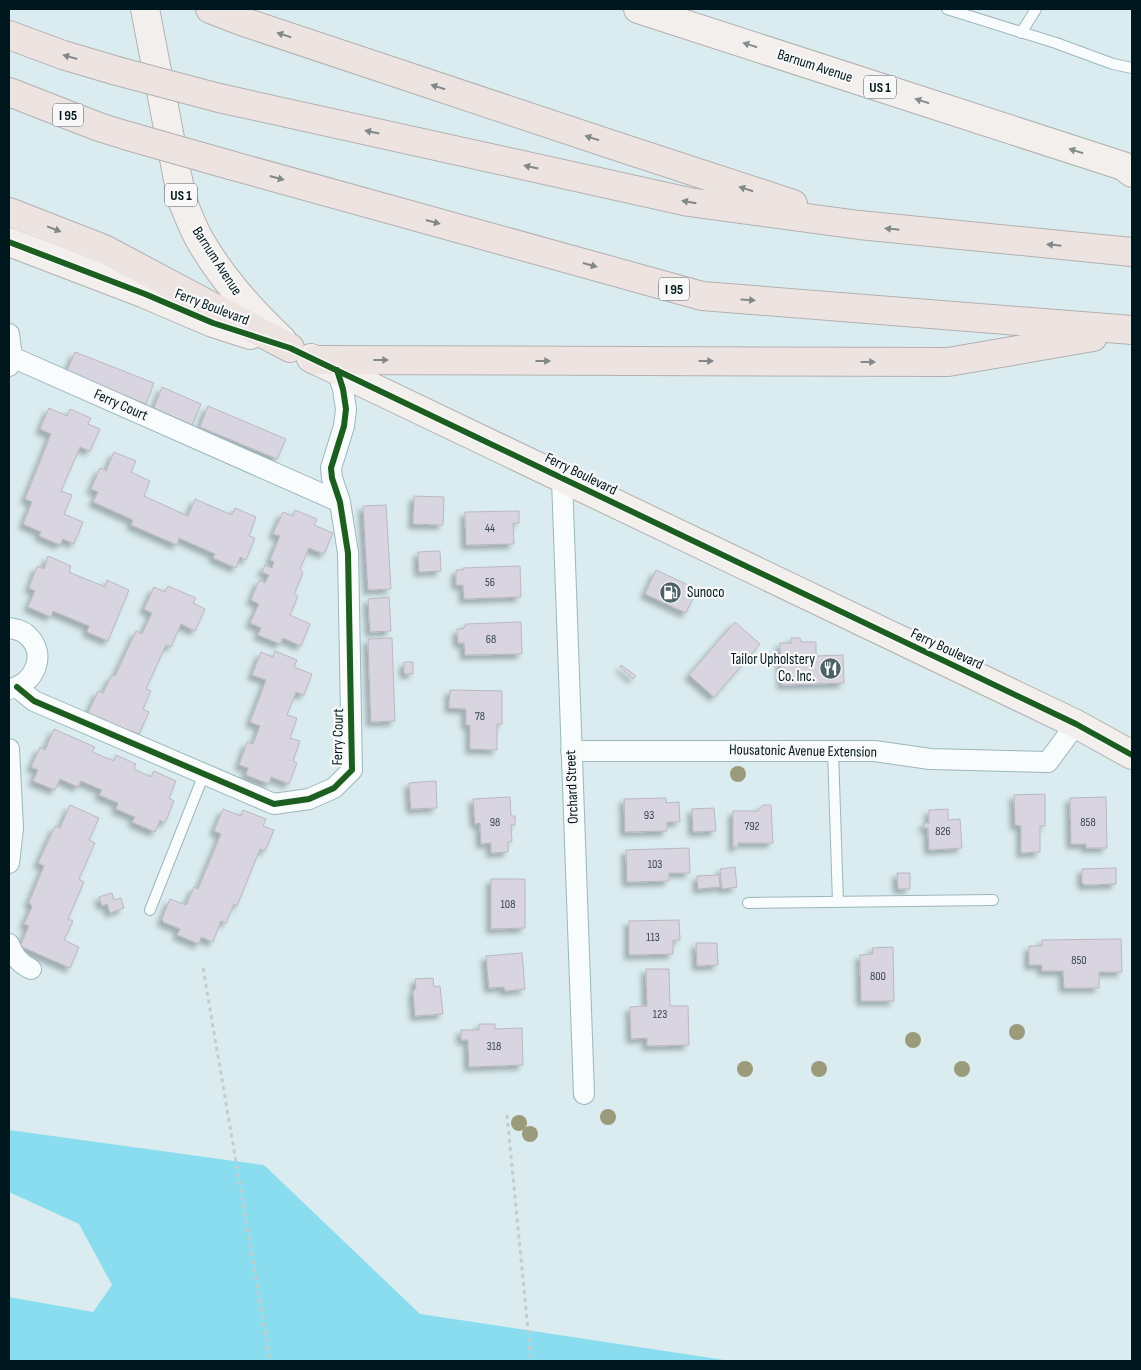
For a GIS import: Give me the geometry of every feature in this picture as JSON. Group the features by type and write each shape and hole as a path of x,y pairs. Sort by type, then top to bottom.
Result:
{"highway":[{"path":"210,9 241,21 859,226"},
{"path":"9,35 63,56 219,98 689,202 859,226 1132,252"},
{"name":"I 95","path":"9,92 98,127 128,136 702,296 1132,330"},
{"path":"9,212 104,249 290,348"},
{"path":"326,365 948,362 1132,330"}],"main road":[{"name":"Barnum Avenue","path":"145,9 182,200 201,241 232,287 251,310 290,348"},
{"name":"Barnum Avenue","path":"638,9 1123,166 1132,173"},
{"name":"Ferry Boulevard","path":"9,242 145,294 213,323 290,348 1076,724 1129,752"}],"street":[{"name":"Ferry Court","path":"9,334 10,361 340,502"},
{"name":"Ferry Court","path":"13,688 34,700 274,804 309,798 334,788 352,770 348,553 340,502 332,478 331,468 344,426 346,409 343,389 326,365"},
{"name":"Orchard Street","path":"562,479 584,1094"},
{"name":"Ferry Court","path":"9,628 27,635 34,643 37,653 37,664 34,674 26,682 13,688"},
{"name":"Housatonic Avenue Extension","path":"571,751 874,750 930,759 1048,762 1076,724"},
{"path":"9,749 13,828 9,863"},
{"path":"9,944 15,957 31,969"}],"lane":[{"path":"947,9 1056,43 1113,64 1132,68"},
{"path":"1021,33 1036,9"},
{"path":"833,751 838,902"},
{"path":"150,910 204,774"},
{"path":"748,903 993,900"}],"path":[{"path":"203,968 270,1361"},
{"path":"507,1115 531,1361"}],"water":[{"path":"9,1130 264,1165 420,1314 731,1361 9,1361 9,1297 93,1312 112,1285 79,1224 9,1192"}],"building":[{"path":"75,352 154,383 146,404 66,373"},
{"path":"162,387 201,404 192,425 154,408"},
{"path":"208,406 286,439 277,459 200,427"},
{"path":"49,408 67,416 70,409 91,418 88,424 100,429 90,451 80,447 61,491 72,495 64,514 83,522 74,544 63,539 60,545 39,536 41,532 23,524 32,502 25,499 51,434 40,429"},
{"path":"114,452 136,461 131,472 150,481 144,496 188,516 195,499 232,515 235,508 256,517 249,536 255,538 246,560 240,557 236,568 213,558 215,554 179,538 177,545 131,525 133,520 93,502 98,492 91,489 100,468 106,471"},
{"path":"414,496 444,497 443,525 413,524"},
{"path":"386,505 391,589 368,590 363,506"},
{"path":"295,510 317,519 314,525 333,533 324,554 309,548 300,569 303,573 294,594 298,596 290,615 310,624 301,646 283,638 280,644 258,635 261,628 250,623 259,604 251,600 259,580 265,583 269,575 262,572 265,565 272,568 274,562 270,560 280,536 273,534 283,512 293,516"},
{"path":"519,511 519,523 513,523 514,544 466,545 465,512"},
{"path":"440,551 441,571 419,572 418,552"},
{"path":"48,556 71,566 69,572 105,587 107,580 129,590 108,641 87,632 89,626 53,611 51,617 28,607 35,591 29,588 37,566 44,569"},
{"path":"520,566 521,597 464,599 463,585 456,585 456,570 463,570 463,568"},
{"name":"Sunoco","path":"656,570 697,589 686,613 645,594"},
{"path":"168,586 196,598 193,603 205,609 195,631 181,624 171,647 166,645 146,689 151,691 143,709 149,712 139,734 129,730 126,735 105,726 107,721 88,713 98,691 103,693 112,675 115,676 136,631 142,634 152,613 144,609 154,587 165,592"},
{"path":"389,597 391,631 370,632 368,599"},
{"path":"521,622 522,654 465,655 464,643 458,643 457,629 463,629 466,624"},
{"path":"735,622 760,644 714,697 689,675"},
{"path":"392,638 395,721 371,722 368,639"},
{"path":"791,638 800,638 801,642 816,642 816,656 843,655 844,683 782,685 780,643 791,643"},
{"path":"275,651 297,660 294,667 312,674 304,695 296,692 287,715 297,718 290,738 300,741 293,761 297,763 289,784 271,777 269,784 246,775 248,768 239,765 247,742 253,744 260,726 250,722 266,680 252,675 261,652 273,657"},
{"path":"404,662 413,662 413,674 404,673"},
{"path":"621,665 636,676 633,679 620,667"},
{"path":"450,690 502,691 502,724 497,724 497,750 470,749 470,725 466,725 466,709 449,708"},
{"path":"54,729 95,747 92,752 114,761 116,755 136,764 134,769 151,777 154,771 176,781 169,798 174,801 165,823 160,820 155,832 132,822 135,817 116,809 118,803 99,795 102,790 81,781 78,787 60,779 55,790 33,781 38,770 31,767 40,747 45,750"},
{"path":"436,781 437,808 411,809 409,783"},
{"path":"1045,794 1045,826 1040,826 1040,852 1021,853 1021,826 1015,825 1014,795"},
{"path":"510,797 511,816 515,816 515,825 511,825 512,841 508,842 508,852 491,853 491,843 481,844 480,823 475,824 473,799"},
{"path":"1106,797 1107,848 1086,848 1086,844 1071,844 1070,798"},
{"path":"666,798 666,803 679,802 680,822 667,822 667,831 625,832 624,799"},
{"path":"70,805 99,818 89,840 95,843 79,879 84,882 68,919 73,921 64,940 79,947 70,968 20,946 29,926 24,924 32,907 29,902 44,866 38,863 55,826 60,828"},
{"path":"763,805 771,805 773,843 738,843 738,847 733,847 733,811 758,811"},
{"path":"714,808 716,831 693,832 692,809"},
{"path":"223,809 241,816 243,810 266,819 263,826 274,830 265,851 260,849 237,906 234,904 226,923 221,921 213,942 201,937 199,944 177,935 180,929 163,922 162,919 170,899 186,905 194,887 198,889 221,834 214,831"},
{"path":"948,809 948,820 960,819 962,848 929,850 928,828 924,828 924,823 929,823 929,810"},
{"path":"689,848 690,873 669,873 669,881 627,882 626,850"},
{"path":"735,867 737,887 722,889 720,869"},
{"path":"1116,868 1116,884 1085,885 1082,883 1082,869"},
{"path":"897,873 910,873 910,889 898,889"},
{"path":"719,875 720,887 698,889 697,876"},
{"path":"491,879 525,879 525,928 491,929"},
{"path":"112,893 114,900 121,898 124,908 110,913 107,904 102,906 99,897"},
{"path":"679,920 680,940 673,940 673,954 629,955 629,921"},
{"path":"1121,939 1122,972 1099,972 1099,988 1064,988 1063,971 1042,971 1042,965 1029,965 1029,946 1042,946 1042,940"},
{"path":"696,943 717,943 718,965 697,966"},
{"path":"893,947 894,1001 861,1001 860,955 873,954 872,948"},
{"path":"522,953 525,989 505,991 504,987 489,988 486,956"},
{"path":"646,969 669,969 670,1006 688,1006 689,1045 647,1046 647,1038 631,1039 630,1007 647,1006"},
{"path":"433,978 434,987 440,986 443,1014 415,1016 413,991 416,988 415,979"},
{"path":"479,1024 495,1024 495,1029 522,1028 523,1065 469,1067 468,1040 461,1040 461,1030 479,1030"}],"cycle path":[{"path":"9,242 145,294 213,323 290,348 1076,724 1132,755"},
{"path":"17,687 34,701 274,804 309,799 334,788 352,770 348,553 340,502 332,478 331,468 344,426 346,409 343,389 337,370"}],"place":[{"name":"Sunoco","path":"671,592"},
{"name":"Tailor Upholstery Co. Inc.","path":"831,668"}]}
